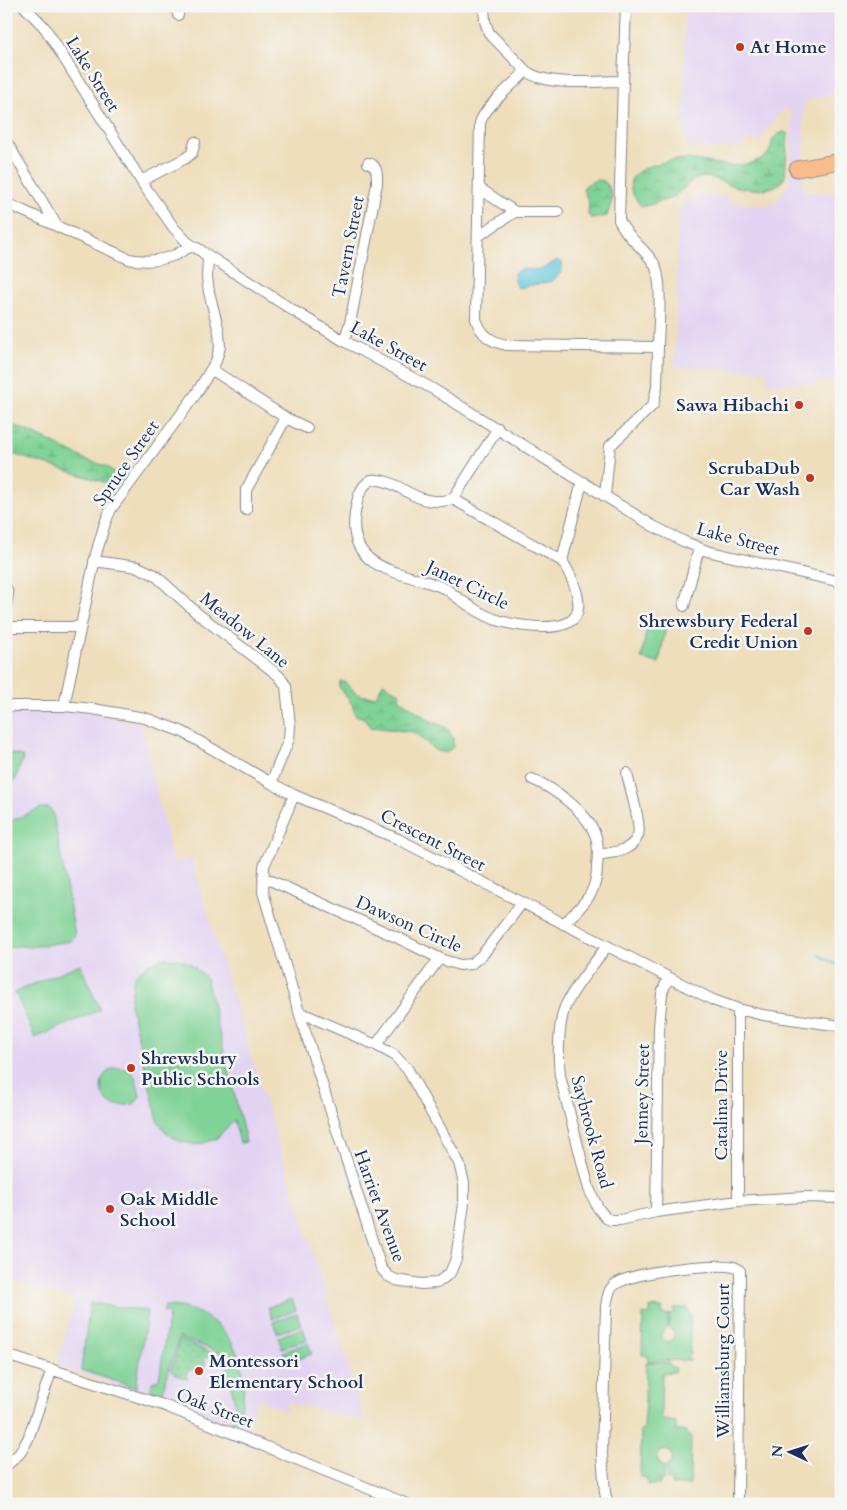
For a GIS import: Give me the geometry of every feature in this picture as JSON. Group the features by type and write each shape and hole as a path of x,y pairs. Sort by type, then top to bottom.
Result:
{"highway":[{"path":"841,150 797,164 841,161"}],"street":[{"name":"Lake Street","path":"24,6 45,28 141,182 174,228 187,242 293,311 498,428 653,526 699,548 728,557 841,582"},
{"path":"484,6 485,21 489,33 526,71 538,78 557,81 623,81"},
{"path":"605,495 610,446 649,410 654,402 657,387 658,273 653,261 628,236 619,220 626,6"},
{"path":"526,71 490,106 480,120 476,319 482,332 490,340 522,346 658,347"},
{"path":"6,141 57,226"},
{"path":"141,182 186,158 192,153 195,142"},
{"name":"Tavern Street","path":"344,340 350,323 377,184 376,169 372,164 368,163"},
{"path":"479,188 515,212"},
{"path":"6,203 115,254 141,262 176,255 182,250 189,248 202,250"},
{"path":"478,236 515,212 558,212"},
{"name":"Spruce Street","path":"64,706 94,561 111,509 196,394 218,354 219,332 209,292 207,277 208,258 202,250"},
{"path":"211,369 286,418 307,428"},
{"path":"246,510 246,490 286,418"},
{"path":"498,428 453,499 562,561 580,490 584,482"},
{"name":"Janet Circle","path":"453,499 442,502 427,501 381,481 371,480 363,486 356,508 354,527 358,545 364,554 380,567 425,580 448,590 480,613 493,619 515,624 557,626 574,618 577,613 577,594 569,572 562,561"},
{"path":"684,606 699,548"},
{"name":"Meadow Lane","path":"94,561 138,567 155,576 193,610 284,681 288,700 289,739 271,784"},
{"path":"6,588 8,594 6,606"},
{"path":"6,627 80,626"},
{"name":"Crescent Street","path":"6,706 64,706 143,717 160,722 210,746 271,784 398,839 712,1000 763,1015 841,1026"},
{"path":"598,855 618,852 627,848 638,835 639,824 627,773"},
{"path":"532,779 565,799 578,810 595,835 598,855 597,876 592,891 584,903 563,924"},
{"name":"Harriet Avenue","path":"294,795 267,856 263,877 263,892 266,906 299,1012 381,1268 388,1276 396,1280 421,1284 437,1283 450,1274 456,1259 464,1204 464,1189 456,1159 408,1070 394,1055 376,1044 299,1012"},
{"name":"Dawson Circle","path":"263,877 391,934 439,958 460,965 476,960 483,954 522,903"},
{"name":"Saybrook Road","path":"606,947 571,996 565,1008 560,1037 559,1062 560,1076 589,1189 598,1208 606,1218 620,1220 656,1212 738,1201 799,1197 841,1198"},
{"path":"376,1044 439,958"},
{"name":"Jenney Street","path":"656,1212 659,1027 662,993 668,978"},
{"name":"Catalina Drive","path":"738,1009 738,1201"},
{"name":"Williamsburg Court","path":"608,1504 605,1493 602,1439 606,1307 609,1292 618,1282 654,1271 733,1267 740,1271 738,1504"},
{"name":"Oak Street","path":"6,1355 163,1405 407,1504"},
{"path":"6,1466 20,1453 28,1439 52,1369"}],"shaded area":[{"path":"685,6 841,6 841,84 835,92 804,102 802,186 806,192 841,193 841,382 767,384 767,371 675,367 678,225 680,210 687,200 705,195 730,197 730,203 765,206 778,199 789,184 792,118 791,111 784,108 758,141 743,141 742,148 690,148 684,137"},
{"name":"Shrewsbury Public Schools","path":"6,711 70,711 141,724 173,863 192,859 201,894 365,1421 286,1402 287,1412 257,1399 247,1430 57,1365 75,1300 6,1279"}],"green space":[{"path":"784,132 788,134 785,177 775,186 760,189 744,188 704,177 691,182 671,198 644,206 639,204 632,192 631,180 638,172 650,166 672,160 687,159 732,166 747,164 766,156 773,139"},
{"path":"596,180 604,181 610,190 612,198 607,216 593,219 588,215 589,203 583,189 586,185"},
{"path":"6,422 87,460 106,466 124,480 120,485 113,485 6,452"},
{"path":"648,622 666,626 659,663 641,659"},
{"path":"340,681 349,685 356,693 367,696 376,696 383,683 400,693 399,698 427,719 447,728 453,738 453,747 446,753 436,751 414,732 370,727 364,718 355,715 352,704 339,687"},
{"path":"6,752 22,756 23,759 15,780 10,784 6,781"},
{"path":"41,808 49,808 53,813 75,935 71,941 30,947 6,948 6,823"},
{"path":"164,958 188,962 206,978 246,1142 240,1143 234,1120 216,1139 197,1145 176,1140 165,1131 158,1121 130,1004 134,977 148,964"},
{"path":"80,964 100,1010 35,1038 15,992"},
{"path":"117,1068 128,1070 136,1080 140,1096 134,1104 114,1105 107,1101 102,1093 101,1084 104,1076"},
{"path":"292,1299 296,1310 272,1319 268,1307"},
{"path":"90,1303 147,1311 136,1388 81,1370"},
{"path":"165,1306 187,1309 205,1316 221,1328 232,1344 240,1362 244,1381 242,1402 236,1422 231,1424 235,1403 223,1354 179,1337 161,1396 153,1394 151,1389 152,1382 159,1379 169,1313 163,1312"},
{"path":"650,1307 662,1308 663,1314 668,1315 668,1327 661,1337 668,1342 674,1336 674,1332 669,1328 669,1314 674,1313 674,1308 688,1308 690,1316 690,1354 686,1358 691,1360 648,1361 648,1356 642,1355 643,1314 648,1315"},
{"path":"297,1313 301,1325 277,1333 273,1322"},
{"path":"303,1328 307,1340 282,1348 278,1337"},
{"path":"180,1339 211,1353 204,1359 206,1366 187,1371 187,1380 171,1371"},
{"path":"308,1343 312,1354 287,1363 283,1352"},
{"path":"647,1362 669,1363 670,1366 676,1368 675,1372 662,1373 661,1416 663,1420 676,1422 676,1431 686,1431 686,1435 691,1436 690,1485 671,1485 671,1480 667,1480 666,1466 671,1463 673,1458 670,1452 666,1450 661,1451 657,1458 664,1467 664,1480 660,1480 660,1485 647,1485 647,1478 640,1477 641,1430 644,1430"}],"water":[{"path":"558,260 562,263 562,272 552,281 518,288 515,283 514,273 522,269 540,270"}],"waterway":[{"path":"819,955 839,966"}],"place":[{"name":"At Home","path":"740,47"},
{"name":"Sawa Hibachi","path":"799,405"},
{"name":"ScrubaDub Car Wash","path":"810,478"},
{"name":"Shrewsbury Federal Credit Union","path":"808,631"},
{"name":"Shrewsbury Public Schools","path":"131,1068"},
{"name":"Oak Middle School","path":"110,1209"},
{"name":"Montessori Elementary School","path":"199,1371"}]}
